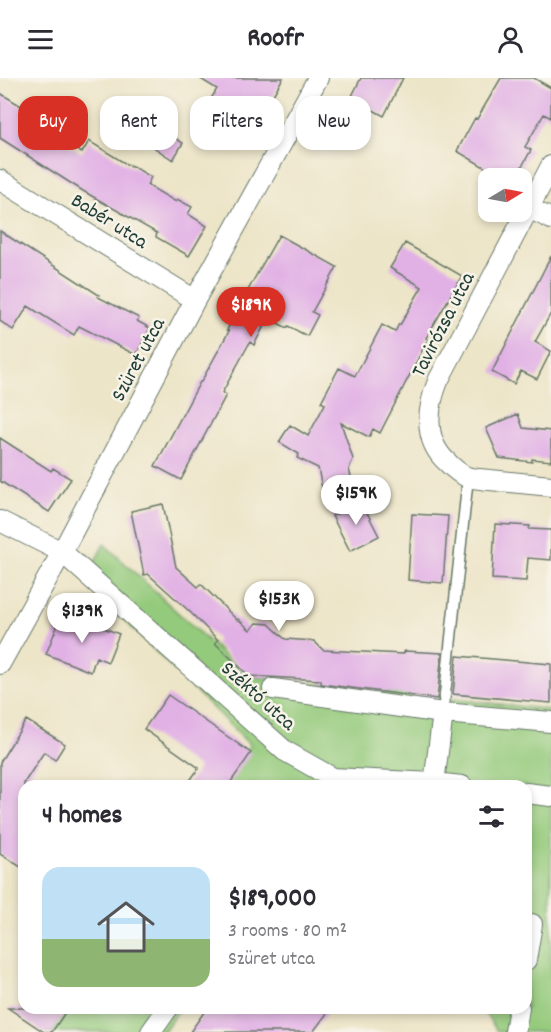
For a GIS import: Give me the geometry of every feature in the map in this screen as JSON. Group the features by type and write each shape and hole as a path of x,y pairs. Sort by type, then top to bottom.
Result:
{"street":[{"name":"Szüret utca","path":"0,664 195,300 318,78"},
{"name":"Tavirózsa utca","path":"532,202 551,166"},
{"name":"Babér utca","path":"0,180 195,300"},
{"path":"532,210 551,219"},
{"name":"Tavirózsa utca","path":"522,222 438,381 431,402 429,426 431,438 442,458 468,477 551,486"},
{"name":"Széktó utca","path":"0,520 62,552 285,751 327,780"},
{"name":"Széktó utca","path":"273,689 443,713 551,722"},
{"path":"434,780 443,713"},
{"path":"532,794 551,796"},
{"path":"151,1032 164,1014"},
{"path":"515,1032 518,1014"}],"lane":[{"path":"443,713 468,477"}],"green space":[{"path":"104,544 246,676 551,710 551,1032 498,1032 485,1014 532,1014 532,780 226,780 250,745 85,581"},
{"path":"60,1014 176,1014 163,1032 47,1032"}],"building":[{"path":"199,78 283,78 272,96 213,96 217,89"},
{"path":"361,78 403,78 384,116 371,109 371,96 352,96"},
{"path":"501,78 534,78 551,88 551,118 544,114 525,147 531,150 521,168 486,168 457,151 475,118 477,119"},
{"path":"0,93 18,104 18,149 0,138"},
{"path":"178,140 183,143 173,160 158,150 178,150"},
{"path":"89,141 100,150 151,177 147,185 176,202 177,199 192,207 188,214 207,226 189,256 156,237 157,233 83,191 19,150 77,150 82,153 84,150 88,150"},
{"path":"0,231 99,295 98,297 139,318 137,321 150,328 136,355 79,326 74,335 28,306 13,330 0,321"},
{"path":"279,235 337,267 312,312 318,315 307,336 268,318 254,345 250,342 222,393 226,395 181,480 155,466"},
{"path":"405,243 462,276 426,338 428,339 380,433 373,429 369,437 341,423 353,459 349,469 352,481 322,488 318,468 297,458 299,454 279,442 290,425 308,436 325,404 321,402 339,368 355,376 382,325 395,332 400,325 422,287 390,268"},
{"path":"551,256 551,313 535,342 551,351 537,379 521,371 514,384 492,372"},
{"path":"518,414 523,428 551,431 551,461 532,459 532,462 499,458 486,428"},
{"path":"0,438 51,471 53,468 71,479 49,512 0,481"},
{"path":"361,501 379,536 350,551 332,516"},
{"path":"163,504 176,567 198,587 201,584 250,630 257,623 269,624 285,639 314,641 323,650 403,654 405,651 442,653 437,699 321,684 321,680 249,676 215,643 218,640 188,610 148,574 144,575 131,511"},
{"path":"412,514 448,516 443,583 408,580"},
{"path":"495,524 551,530 551,560 528,558 526,581 492,579"},
{"path":"60,619 81,628 84,620 119,634 108,662 96,657 91,672 46,654"},
{"path":"457,656 551,664 551,703 453,694"},
{"path":"168,695 251,753 232,780 190,780 199,768 144,729"},
{"path":"26,720 65,744 55,760 44,752 26,780 18,780 18,865 0,854 0,762"},
{"path":"8,1008 18,1008 18,1014 64,1014 52,1032 44,1032"},
{"path":"203,1014 326,1014 313,1032 190,1032"}]}
